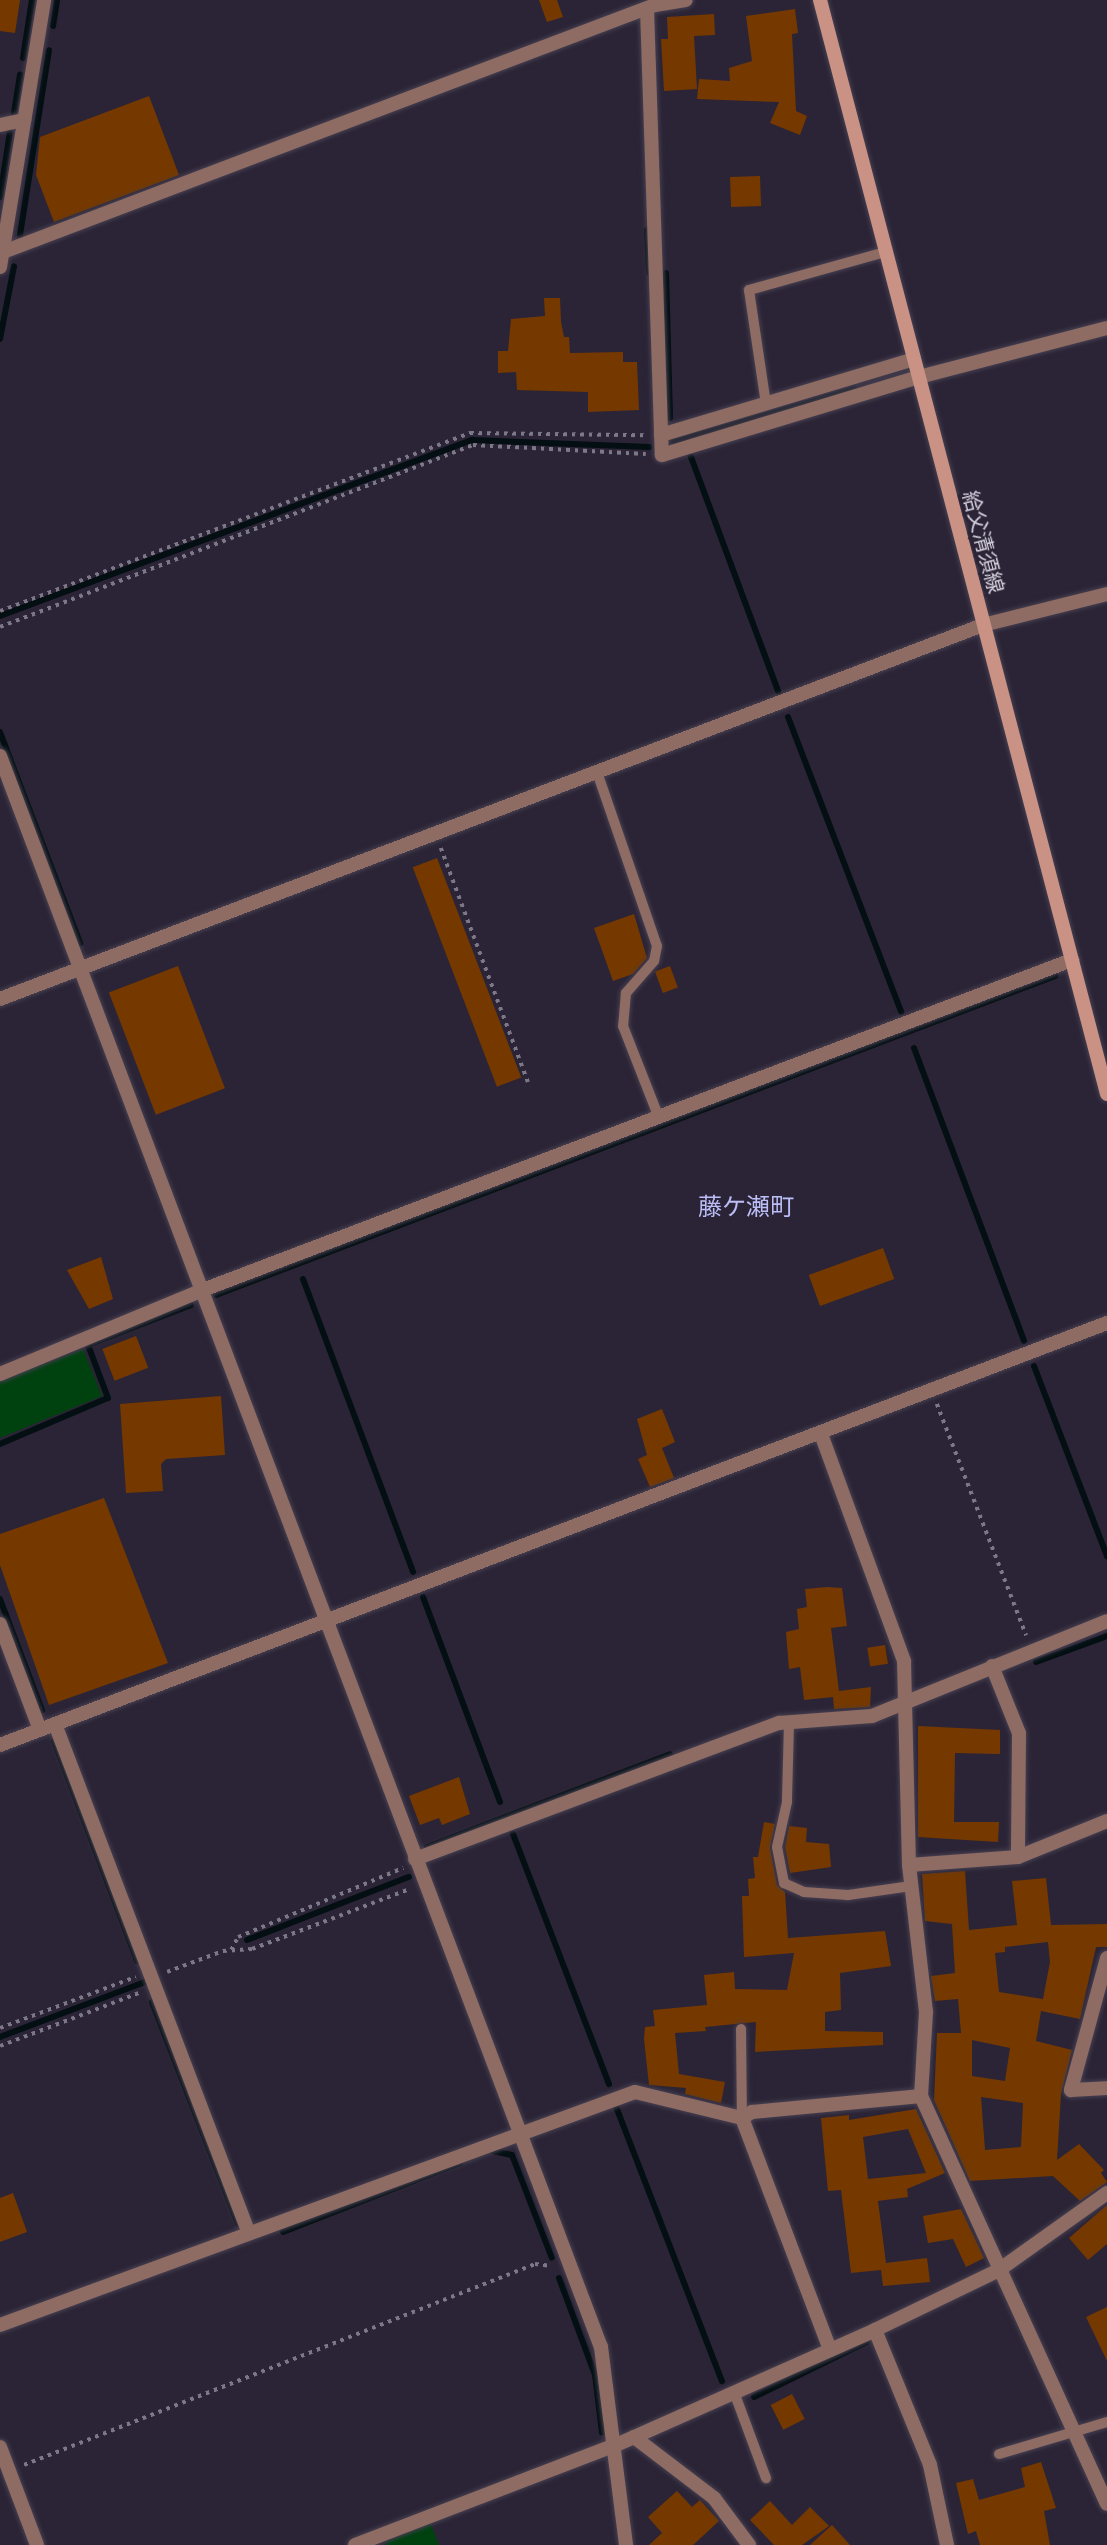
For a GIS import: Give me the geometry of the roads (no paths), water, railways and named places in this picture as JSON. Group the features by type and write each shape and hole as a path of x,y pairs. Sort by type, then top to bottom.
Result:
{"main road":[{"name":"給父清須線","path":"820,0 1107,1094"}],"street":[{"path":"1,260 44,0"},
{"path":"1,260 652,4 685,0"},
{"path":"652,4 662,455 919,377 1107,328"},
{"path":"0,125 24,120"},
{"path":"662,435 914,359"},
{"path":"0,999 983,625 1107,594"},
{"path":"0,756 601,2347 616,2445 626,2545"},
{"path":"0,1374 200,1291 1072,960"},
{"path":"0,1745 1107,1323"},
{"path":"821,1434 904,1661 909,1865 926,2012 921,2096 1107,2504"},
{"path":"416,1861 789,1723 872,1716 1107,1621"},
{"path":"0,1624 40,1730"},
{"path":"992,1667 1019,1733 1018,1857"},
{"path":"55,1724 248,2231"},
{"path":"909,1865 1018,1857 1107,1821"},
{"path":"1107,1958 1071,2090 1107,2088"},
{"path":"0,2325 248,2231 635,2092 742,2118 752,2112 921,2096"},
{"path":"742,2118 830,2350"},
{"path":"355,2545 616,2445 875,2330 999,2270 1107,2193"},
{"path":"875,2330 930,2465 947,2545"},
{"path":"634,2437 714,2498 749,2545"},
{"path":"0,2447 5,2473 37,2545"}],"lane":[{"path":"766,404 749,290 886,252"},
{"path":"597,772 657,946 654,961 626,993 623,1026 659,1118"},
{"path":"789,1723 787,1802 777,1847 784,1882 804,1892 848,1895 911,1886"},
{"path":"741,2028 742,2118"},
{"path":"734,2392 766,2478"},
{"path":"999,2454 1107,2422"}],"waterway":[{"path":"23,58 32,0"},
{"path":"53,26 57,0"},
{"path":"20,235 49,50"},
{"path":"14,113 20,74"},
{"path":"0,197 10,132"},
{"path":"647,230 649,273"},
{"path":"0,339 14,266"},
{"path":"666,273 670,418"},
{"path":"671,443 854,389"},
{"path":"0,616 472,440 649,447"},
{"path":"691,457 778,691"},
{"path":"788,717 901,1012"},
{"path":"0,732 80,943"},
{"path":"216,1295 1055,976"},
{"path":"914,1048 1024,1341"},
{"path":"303,1279 413,1572"},
{"path":"0,1444 108,1398 88,1345 191,1305"},
{"path":"1034,1366 1107,1556"},
{"path":"423,1597 500,1802"},
{"path":"0,1599 42,1710"},
{"path":"1036,1662 1107,1636"},
{"path":"54,1741 137,1961"},
{"path":"427,1847 670,1754"},
{"path":"513,1834 609,2084"},
{"path":"247,1940 409,1877"},
{"path":"0,2037 145,1982"},
{"path":"152,2002 238,2224"},
{"path":"615,2104 722,2381"},
{"path":"493,2151 512,2155 552,2258"},
{"path":"283,2232 460,2163"},
{"path":"559,2278 595,2375 602,2433"},
{"path":"754,2397 867,2342"}],"district":[{"name":"藤ケ瀬町","path":"746,1208"}]}
